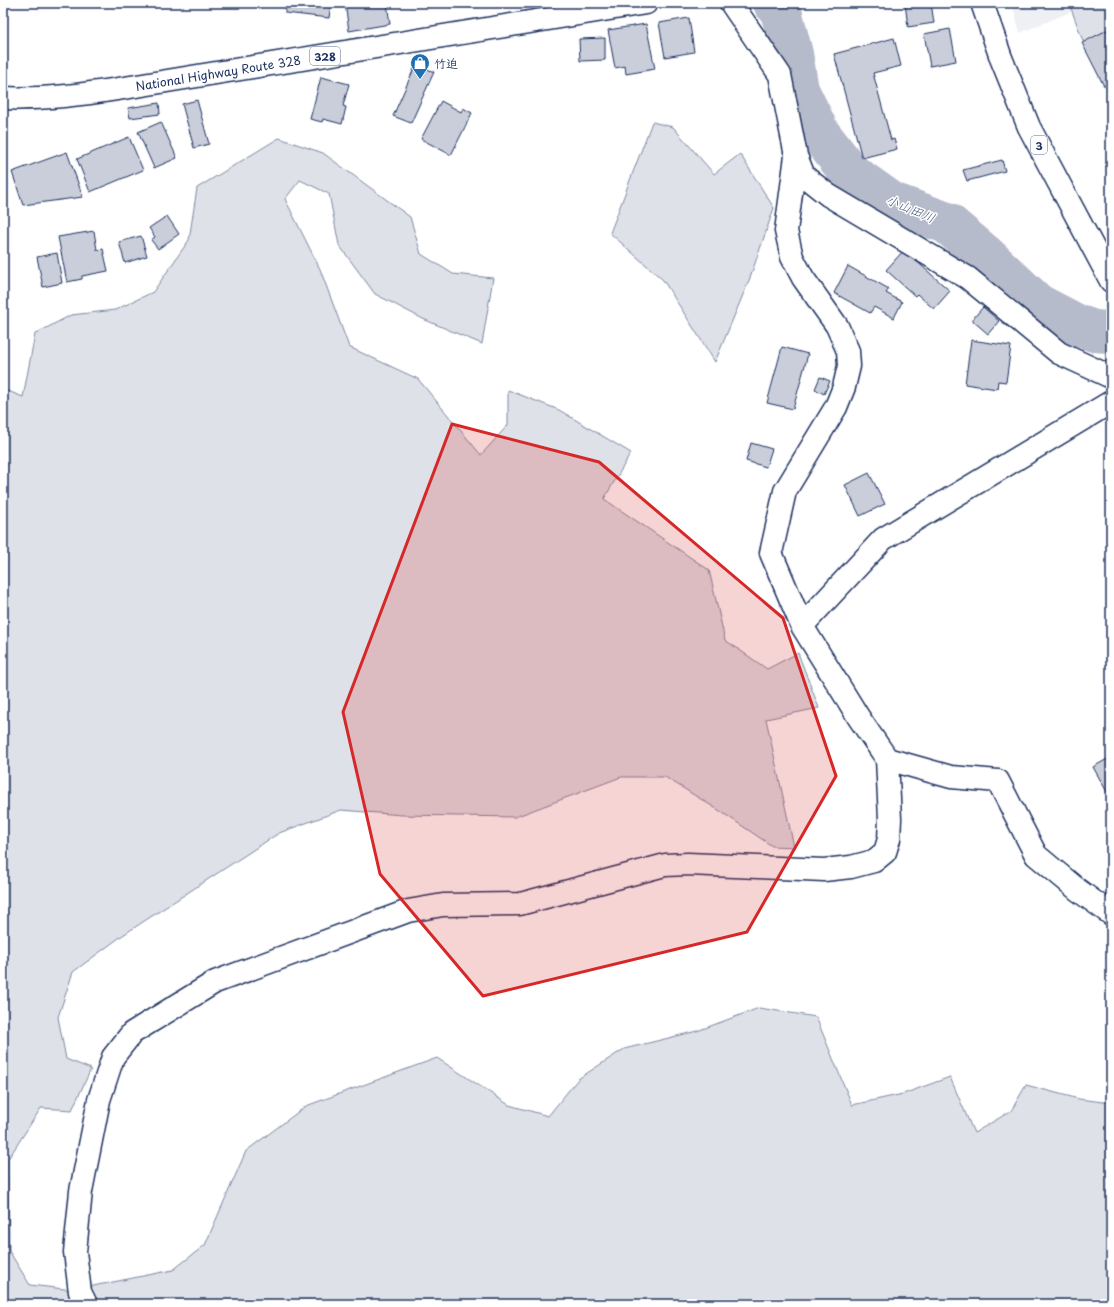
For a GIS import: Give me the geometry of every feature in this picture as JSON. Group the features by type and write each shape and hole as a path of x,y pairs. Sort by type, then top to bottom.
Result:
{"main road":[{"name":"National Highway Route 328","path":"3,98 25,99 110,91 646,3"},
{"path":"731,3 780,75 796,156 804,176 828,195 968,278 1058,353 1111,377"},
{"name":"3","path":"982,3 1001,58 1029,127 1111,281"},
{"path":"86,1304 80,1292 75,1252 80,1191 99,1100 112,1057 132,1033 215,982 408,911 443,905 520,904 665,865 688,864 824,870 851,867 874,861 885,852 889,839 890,819 887,759 859,718 802,626 772,553 785,491 836,406 844,387 849,366 848,350 837,326 803,278 792,257 786,231 796,156"},
{"path":"802,626 884,539 1111,402"},
{"path":"887,759 951,777 998,781 1036,855 1078,890 1111,914"}],"highlighted area":[{"path":"452,424 599,462 783,618 836,776 747,932 483,996 380,874 343,712"}],"shaded area":[{"path":"1012,3 1072,3 1075,10 1020,33"},
{"path":"1069,3 1111,3 1111,57 1083,41"},
{"path":"652,122 673,127 714,174 740,154 774,208 750,278 715,362 663,280 610,233"},
{"path":"279,138 323,153 410,217 421,254 453,274 493,278 482,344 423,319 375,294 339,245 329,194 300,180 285,199 320,269 349,347 418,379 481,455 508,425 508,390 559,410 631,453 604,499 709,570 725,640 767,669 798,653 819,708 766,719 794,847 772,846 720,811 665,777 621,777 515,817 402,815 341,810 279,833 123,935 73,972 58,1017 66,1059 91,1069 72,1110 41,1108 8,1159 9,1251 30,1285 73,1290 173,1270 205,1245 246,1151 306,1106 437,1058 509,1105 548,1116 578,1079 624,1049 697,1031 759,1008 816,1017 852,1105 903,1094 950,1077 974,1133 1011,1111 1026,1085 1079,1099 1111,1103 1111,1304 3,1304 3,389 23,397 35,334 71,315 115,310 153,292 189,240 197,188"}],"building":[{"path":"286,3 331,3 329,18 285,13"},
{"path":"345,3 387,3 390,24 349,31"},
{"path":"431,3 445,3 431,5"},
{"path":"905,3 931,3 934,23 908,27"},
{"path":"689,18 694,52 665,57 659,23"},
{"path":"646,24 655,69 626,74 625,66 615,68 608,30"},
{"path":"1111,28 1111,82 1104,86 1082,43"},
{"path":"950,29 956,61 930,66 924,34"},
{"path":"605,38 605,60 580,61 579,39"},
{"path":"894,38 901,66 873,73 891,140 894,139 897,149 862,158 834,54"},
{"path":"416,64 434,72 411,123 393,116"},
{"path":"321,77 349,84 343,106 346,107 342,124 323,119 322,122 310,119"},
{"path":"1111,90 1111,101 1107,92"},
{"path":"197,100 209,144 194,148 182,104"},
{"path":"441,101 461,112 463,108 472,113 451,155 421,139"},
{"path":"159,103 160,114 130,118 128,108"},
{"path":"161,122 177,158 154,168 138,132"},
{"path":"129,137 143,170 90,192 77,159"},
{"path":"67,152 83,197 23,205 12,172"},
{"path":"1002,160 1005,171 967,181 963,170"},
{"path":"167,216 179,234 158,249 151,240 155,237 149,228"},
{"path":"94,231 97,250 103,249 108,271 82,276 82,279 67,282 58,237"},
{"path":"141,236 147,256 125,263 119,242"},
{"path":"904,250 950,291 934,309 917,294 915,296 886,270"},
{"path":"57,253 62,283 43,287 37,257"},
{"path":"848,266 889,289 886,293 902,302 894,318 874,307 870,313 834,293"},
{"path":"983,307 999,321 988,334 972,320"},
{"path":"971,340 1011,346 1006,382 998,381 997,389 965,384"},
{"path":"782,347 808,354 793,409 767,403"},
{"path":"820,377 830,381 824,394 815,389"},
{"path":"751,443 772,449 766,467 746,461"},
{"path":"869,473 885,504 860,516 845,485"},
{"path":"1111,757 1111,799 1093,767"}],"waterway":[{"name":"小山田川","path":"774,3 781,11 792,54 798,90 819,133 850,173 892,203 947,223 986,256 1037,304 1077,325 1094,331 1108,332"}],"place":[{"name":"竹迫","path":"420,80"}]}
